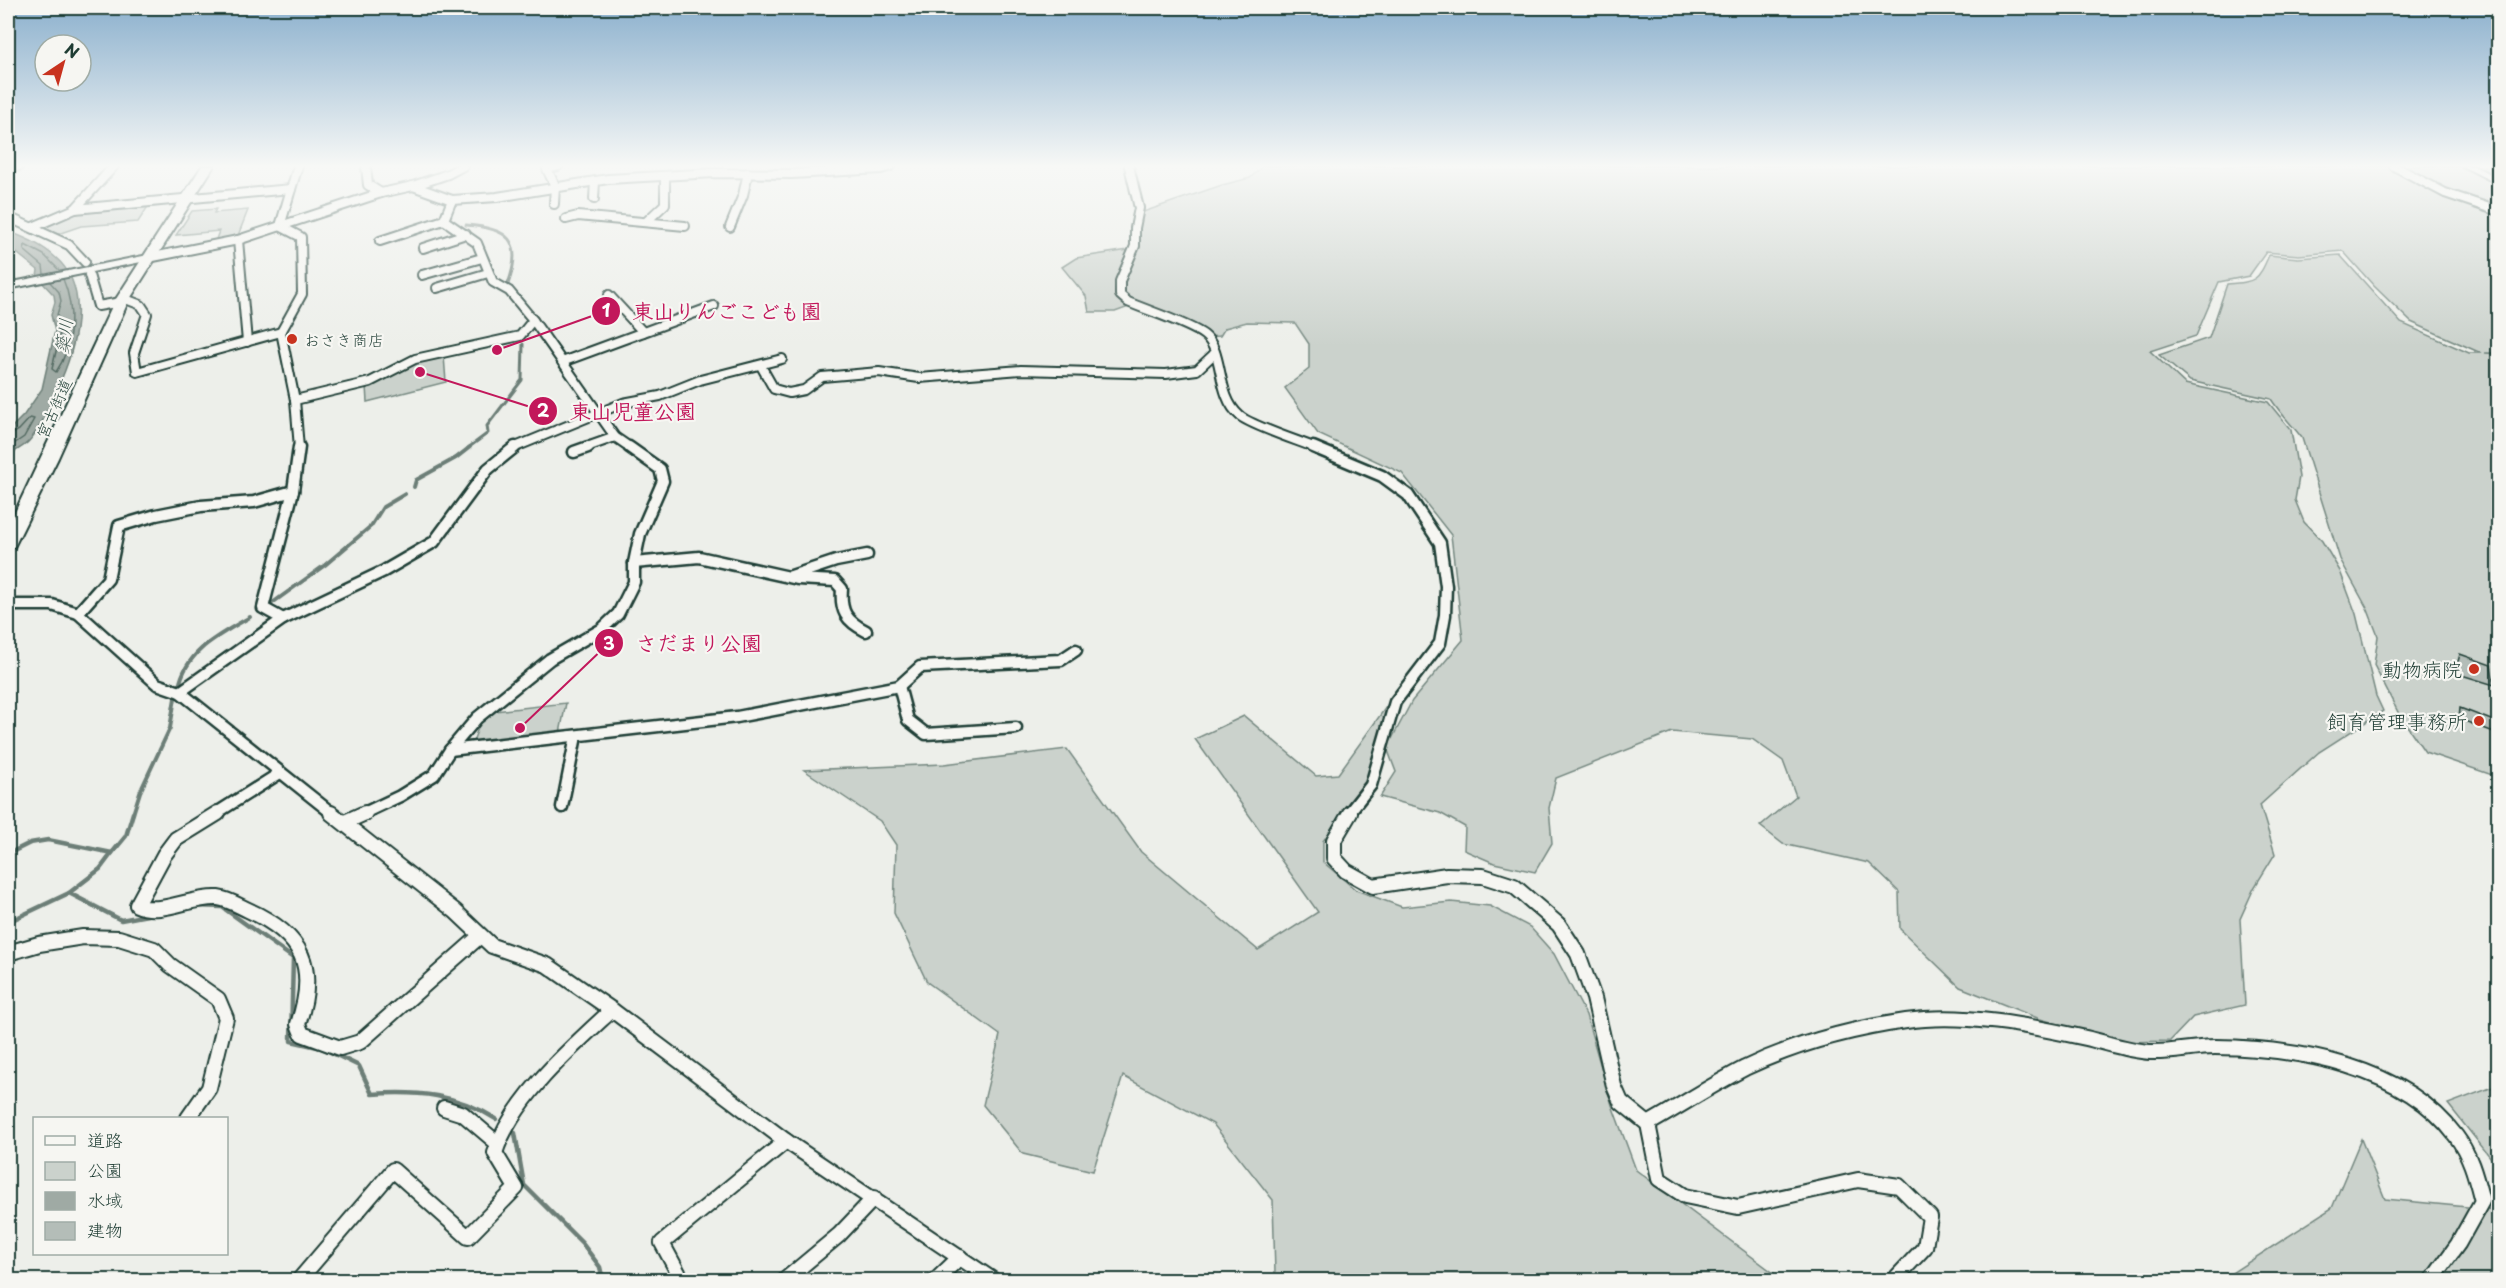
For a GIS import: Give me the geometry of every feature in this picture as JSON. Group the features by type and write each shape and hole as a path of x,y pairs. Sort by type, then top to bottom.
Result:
{"highway":[{"name":"宮古街道","path":"8,543 50,458 122,300 168,226"}],"street":[{"path":"8,286 238,240 280,226"},
{"path":"280,226 301,237 302,294 281,332 295,400 300,453 263,608 283,620"},
{"path":"381,241 426,226"},
{"path":"345,822 400,796 434,775 450,750 477,718 550,659 602,629 618,615 634,582 634,563 640,534 663,481 660,469 615,437 533,320 509,291 493,282 477,243 454,226"},
{"path":"1135,226 1135,246 1120,281 1120,295 1128,302 1203,334 1214,346 1229,403 1241,417 1382,476 1408,495 1440,543 1446,586 1445,615 1440,643 1421,664 1395,702 1371,785 1346,817 1334,840 1334,858 1346,871 1373,886 1447,875 1484,876 1514,886 1559,925 1578,954 1594,998 1614,1086 1621,1102 1648,1124 1659,1179 1685,1196 1738,1207 1858,1180 1899,1186 1930,1217 1924,1247 1894,1281"},
{"path":"33,227 69,245 85,262"},
{"path":"423,248 466,234"},
{"path":"238,240 247,342"},
{"path":"422,275 482,258"},
{"path":"437,288 488,273"},
{"path":"89,275 98,306 122,300 138,303 146,309 147,314 134,353 137,372 281,332"},
{"path":"609,295 643,332"},
{"path":"562,362 714,306"},
{"path":"295,400 370,382 415,359 520,336 533,320"},
{"path":"761,366 774,389 789,393 804,390 822,377 879,372 919,378 1021,370 1166,374 1197,370 1215,353"},
{"path":"180,692 283,620 384,571 434,542 488,469 500,458 525,442 623,403 660,396 700,380 782,359"},
{"path":"574,452 615,437"},
{"path":"78,613 108,579 119,526 156,515 201,506 254,502 293,490"},
{"path":"788,577 836,561 867,555"},
{"path":"634,563 699,557 788,577 824,580 840,585 842,589 840,605 843,615 855,626 866,631"},
{"path":"8,605 43,602 63,605 78,613 157,684 180,692 455,911 492,946 547,965 612,1010 786,1141 874,1198 993,1281"},
{"path":"450,750 737,717 899,686 920,667 1061,660 1076,650"},
{"path":"899,686 906,721 914,729 926,734 1016,728"},
{"path":"562,807 576,736"},
{"path":"280,772 176,839 164,855 137,905 148,910 191,900 220,898 263,917 296,943 306,964 308,999 298,1024 302,1034 340,1048 360,1042 480,936"},
{"path":"8,953 39,944 83,937 119,938 154,949 170,965 218,999 226,1018 209,1088 189,1117"},
{"path":"299,1281 393,1170 468,1237 516,1188 495,1153 500,1133 559,1061 612,1010"},
{"path":"1648,1124 1746,1068 1800,1046 1859,1029 1909,1020 1954,1018 2045,1029 2150,1052 2215,1047 2316,1056 2354,1066 2414,1096 2457,1137 2472,1164 2482,1201 2458,1244 2432,1281"},
{"path":"444,1108 463,1113 496,1142"},
{"path":"682,1281 662,1243 786,1141"},
{"path":"785,1281 839,1235 874,1198"},
{"path":"936,1281 960,1257"}],"green space":[{"path":"40,226 81,226 58,234"},
{"path":"182,226 242,226 237,238 215,242 219,231 176,235"},
{"path":"1138,226 2498,226 2498,353 2485,353 2498,354 2498,777 2425,752 2399,714 2374,665 2378,636 2368,610 2340,559 2302,438 2271,399 2190,381 2159,355 2209,338 2227,284 2250,281 2255,278 2259,275 2269,255 2298,258 2340,255 2401,323 2469,353 2481,353 2411,322 2374,286 2343,251 2299,255 2266,252 2249,276 2219,282 2196,336 2150,351 2185,384 2268,402 2291,430 2299,477 2295,500 2304,522 2322,541 2340,571 2356,614 2376,696 2383,711 2319,752 2260,805 2275,854 2254,888 2240,919 2245,1005 2193,1017 2170,1041 2124,1042 2040,1019 1960,987 1900,929 1899,892 1869,863 1783,844 1760,826 1796,796 1783,761 1752,739 1672,732 1556,778 1549,808 1552,843 1535,872 1494,863 1464,850 1465,827 1440,813 1380,797 1396,772 1387,748 1412,701 1463,640 1451,535 1402,473 1318,434 1285,388 1309,369 1309,344 1295,323 1247,322 1225,328 1220,336 1205,337 1134,305 1115,312 1089,312 1086,296 1062,267 1076,258 1135,249"},
{"path":"444,356 446,382 367,402 366,386 417,362"},
{"path":"1409,675 1393,699 1367,782 1323,841 1323,862 1356,890 1402,907 1451,902 1490,906 1530,927 1554,954 1586,1015 1612,1105 1636,1170 1783,1280 1278,1280 1275,1273 1273,1200 1213,1124 1123,1076 1093,1171 1023,1154 983,1105 1000,1035 927,982 894,913 896,845 880,821 804,770 944,764 1067,749 1141,852 1258,950 1318,912 1195,739 1244,716 1316,776 1338,774"},
{"path":"566,703 560,733 472,744 480,723 495,711"},
{"path":"2498,1085 2498,1189 2491,1158 2448,1104"},
{"path":"2361,1139 2385,1199 2498,1210 2498,1280 2221,1280 2332,1208"}],"water":[{"name":"簗川","path":"8,231 50,252 67,270 74,286 77,321 64,374 41,423 27,443 8,458 8,431 24,415 42,389 55,331 51,315 55,302 54,295 37,277 38,270 8,246"}],"building":[{"name":"動物病院","path":"2460,654 2491,665 2494,685 2455,673"},
{"name":"飼育管理事務所","path":"2460,708 2499,723 2499,734 2459,719"}],"waterway":[{"path":"474,226 493,229 509,239 514,257 508,284"},
{"path":"468,448 488,433 487,426 522,380 523,344"},
{"path":"414,487 416,480 456,458 470,447"},
{"path":"271,604 325,565 371,526 383,507 405,494"},
{"path":"179,687 183,674 197,653 216,637 250,617"},
{"path":"133,814 140,792 170,728 175,698"},
{"path":"112,853 126,836 133,813"},
{"path":"8,854 30,843 48,840 112,853"},
{"path":"69,893 100,869 112,853"},
{"path":"8,922 69,893"},
{"path":"69,893 121,920 153,914"},
{"path":"195,906 222,907 293,958 291,1041 322,1048 359,1066 372,1094 405,1093 452,1099 496,1119"},
{"path":"515,1133 524,1185 582,1243 600,1267 603,1280"}],"place":[{"name":"おさき商店","path":"292,339"},
{"name":"東山りんごこども園","path":"497,350"},
{"name":"東山児童公園","path":"420,372"},
{"name":"動物病院","path":"2474,669"},
{"name":"飼育管理事務所","path":"2479,721"},
{"name":"さだまり公園","path":"520,728"}]}
